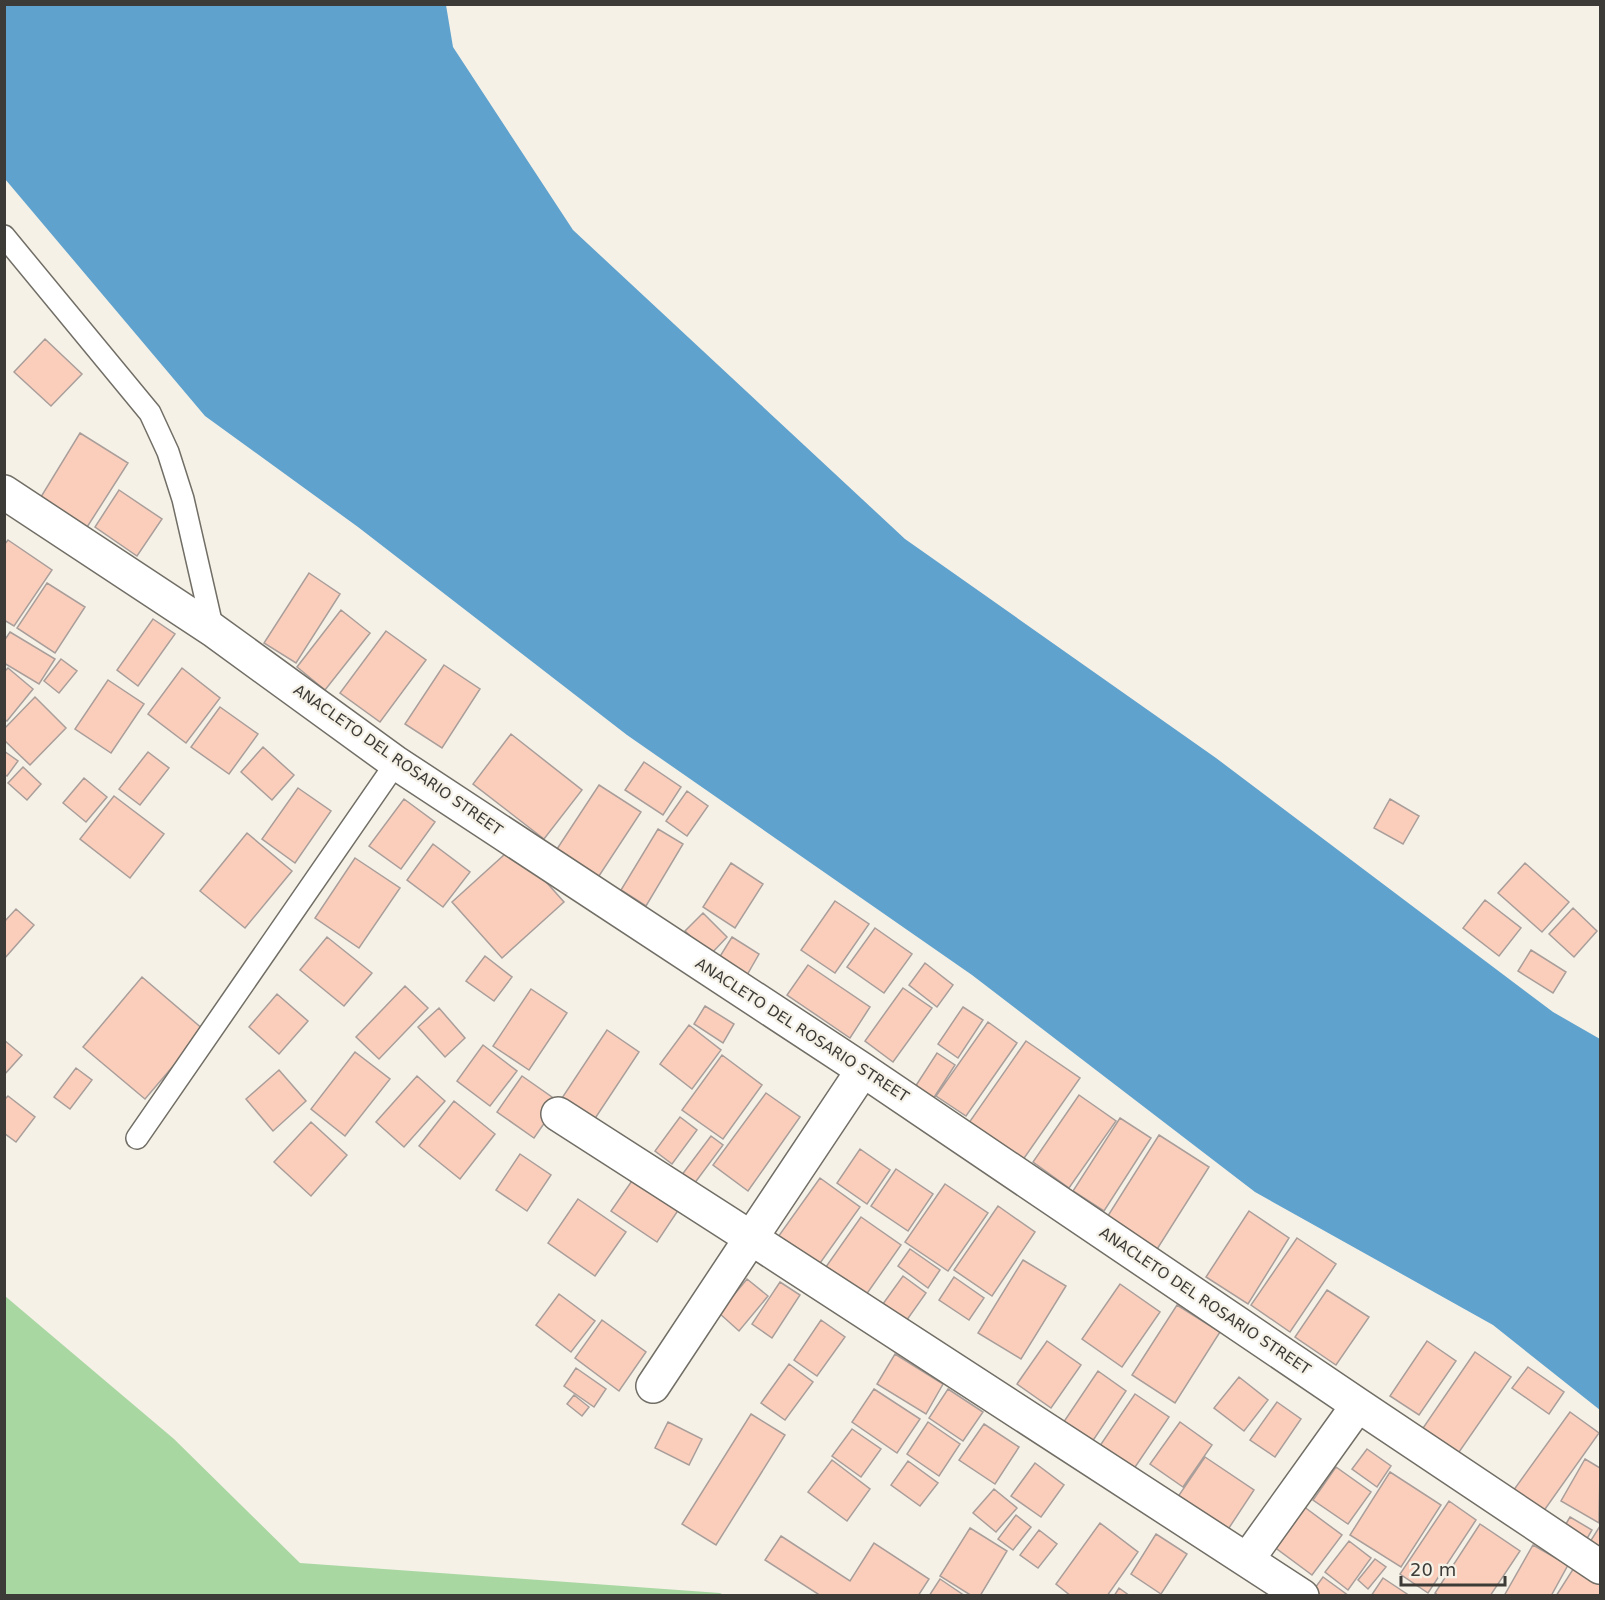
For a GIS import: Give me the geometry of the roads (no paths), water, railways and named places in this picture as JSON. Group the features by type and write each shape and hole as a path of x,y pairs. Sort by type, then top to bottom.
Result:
{"street":[{"name":"ANACLETO DEL ROSARIO STREET","path":"4,492 213,630 396,763 863,1070 1600,1567"},
{"path":"653,1386 863,1070"},
{"path":"558,1114 1302,1596"},
{"path":"1247,1560 1358,1405"}],"lane":[{"path":"4,236 150,414 168,452 183,500 213,630"},
{"path":"137,1138 396,763"}],"water":[{"path":"4,5 446,5 453,47 573,230 905,539 1216,758 1553,1012 1600,1039 1600,1410 1493,1325 1255,1192 972,975 627,735 358,527 205,416 5,179"}]}
